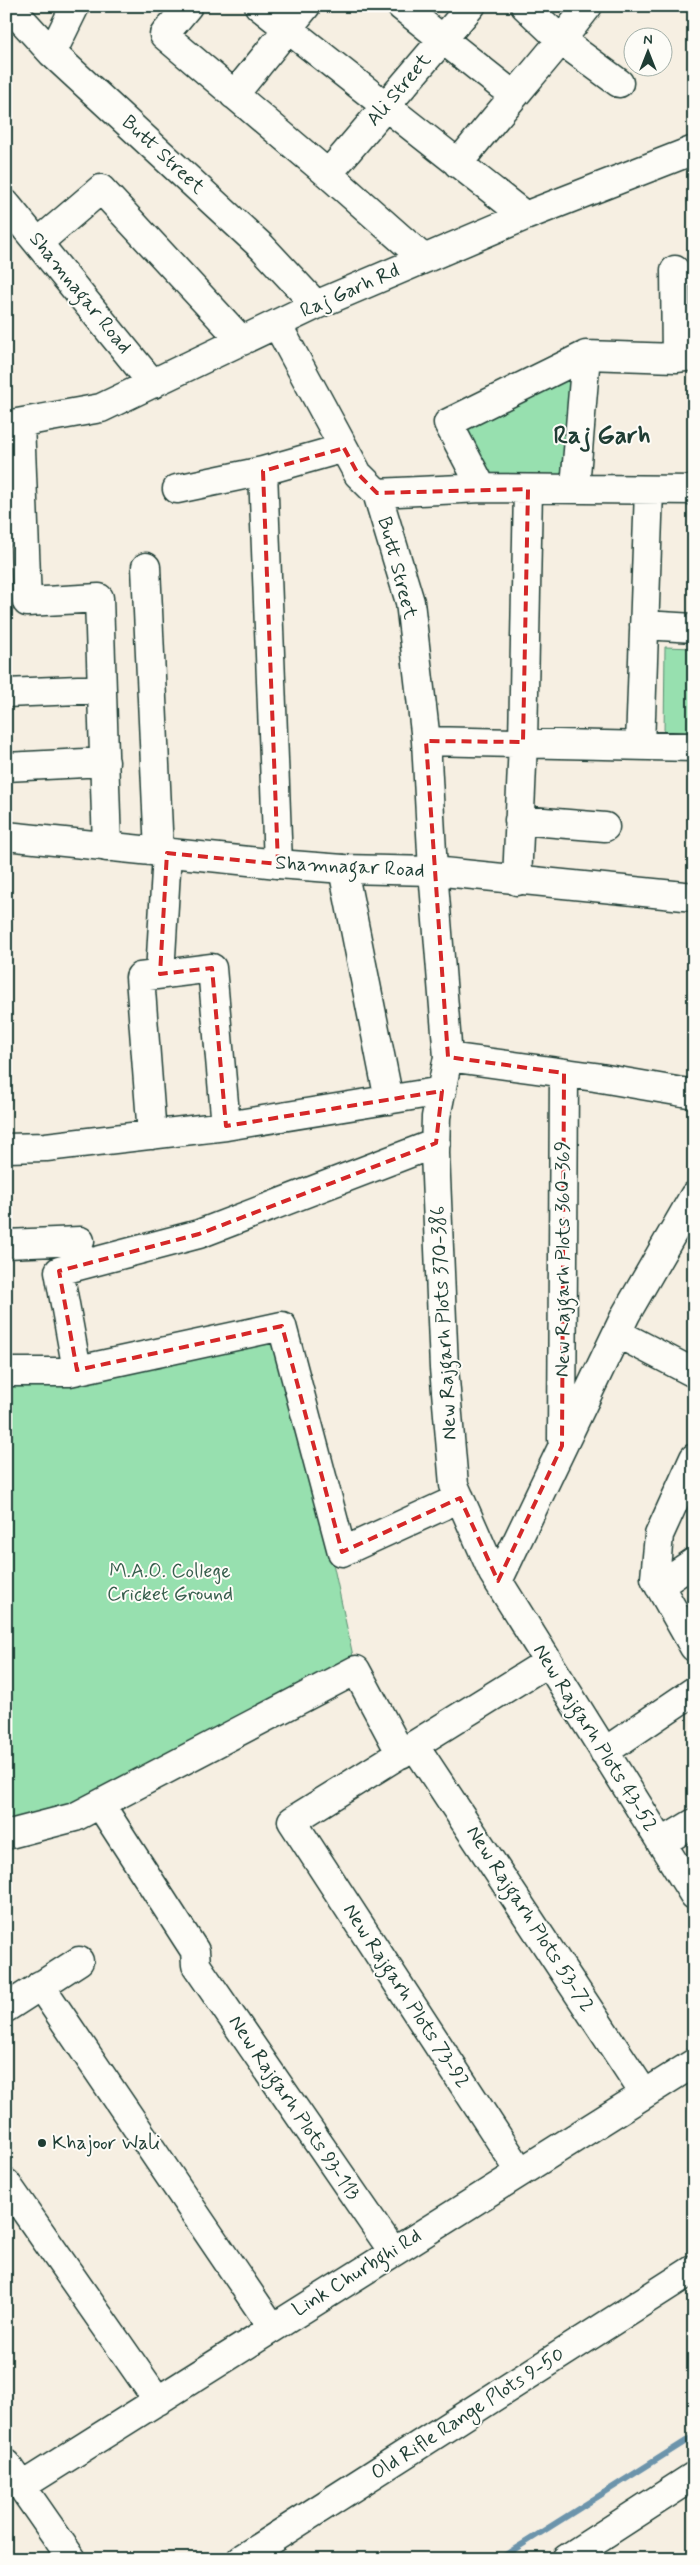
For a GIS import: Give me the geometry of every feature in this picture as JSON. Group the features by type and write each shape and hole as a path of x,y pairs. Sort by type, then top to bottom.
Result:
{"street":[{"name":"Butt Street","path":"9,6 52,53 262,247 316,305"},
{"path":"52,53 75,6"},
{"path":"188,6 164,35 328,174 424,259"},
{"path":"259,6 525,216"},
{"path":"234,95 306,6"},
{"path":"401,6 512,95"},
{"name":"Ali Street","path":"328,174 470,6"},
{"path":"525,6 562,41 619,83"},
{"path":"458,164 512,95 562,41 588,6"},
{"name":"Raj Garh Rd","path":"13,424 101,408 316,305 525,216 693,152"},
{"path":"39,242 101,189 242,341"},
{"name":"Shamnagar Road","path":"6,204 39,242 153,384"},
{"path":"482,488 448,423 586,355 685,357 675,270"},
{"name":"Butt Street","path":"277,324 358,474 377,493 410,602 426,740 448,1057"},
{"path":"575,487 586,355"},
{"path":"13,424 26,602 99,598 107,847"},
{"path":"177,489 263,471 344,448"},
{"path":"263,471 278,864"},
{"path":"377,493 482,488 575,487 694,490"},
{"path":"517,881 523,742 528,489"},
{"path":"640,745 649,490"},
{"path":"146,567 163,852 160,974"},
{"path":"644,625 694,628"},
{"path":"6,693 102,689"},
{"path":"426,740 694,746"},
{"path":"6,767 105,762"},
{"path":"519,820 604,827"},
{"name":"Shamnagar Road","path":"6,836 278,864 343,869 434,870 517,881 694,897"},
{"path":"343,869 389,1100"},
{"path":"152,1135 140,977 160,974 212,968 226,1126"},
{"path":"448,1057 694,1094"},
{"name":"New Rajgarh Plots 370-386","path":"448,1057 436,1117 436,1143 444,1368 454,1485 498,1581"},
{"name":"New Rajgarh Plots 360-369","path":"562,1446 564,1073"},
{"path":"6,1148 46,1147 226,1126 442,1091"},
{"path":"76,1370 59,1272 199,1234 436,1143"},
{"path":"498,1581 617,1333 683,1235 694,1196"},
{"path":"6,1244 80,1241"},
{"path":"6,1372 76,1370 282,1326 342,1552 460,1498"},
{"path":"617,1333 694,1373"},
{"path":"694,1458 659,1535 655,1578 694,1647"},
{"path":"660,1586 694,1562"},
{"name":"New Rajgarh Plots 43-52","path":"498,1581 694,1895"},
{"path":"408,1750 548,1662"},
{"name":"New Rajgarh Plots 53-72","path":"100,1804 356,1670 408,1750 644,2093"},
{"path":"604,1752 694,1691"},
{"name":"New Rajgarh Plots 73-92","path":"408,1750 292,1821 520,2170"},
{"path":"6,1835 75,1816 100,1804"},
{"name":"New Rajgarh Plots 93-113","path":"100,1804 195,1951 196,1965 392,2250"},
{"path":"662,1843 694,1823"},
{"path":"6,2008 79,1961"},
{"path":"40,1986 272,2327"},
{"name":"Link Churbghi Rd","path":"14,2475 158,2401 392,2250 694,2063"},
{"path":"6,2183 158,2401"},
{"name":"Old Rifle Range Plots 9-50","path":"241,2559 694,2269"},
{"path":"14,2475 72,2559"},
{"path":"566,2559 694,2476"}],"highlighted area":[{"path":"344,448 358,474 377,493 528,489 523,742 426,741 448,1057 564,1073 562,1446 498,1581 460,1498 342,1552 282,1326 77,1370 59,1271 199,1234 436,1143 442,1091 226,1126 212,968 160,974 167,853 278,864 263,471"}],"green space":[{"path":"566,379 575,386 565,477 492,477 462,426"},
{"path":"665,647 694,648 694,735 664,734"},
{"name":"M.A.O. College Cricket Ground","path":"282,1326 356,1670 6,1835 6,1371"}],"waterway":[{"path":"499,2559 694,2436"}],"place":[{"name":"Khajoor Wali","path":"42,2143"}],"district":[{"name":"Raj Garh","path":"602,436"}]}
